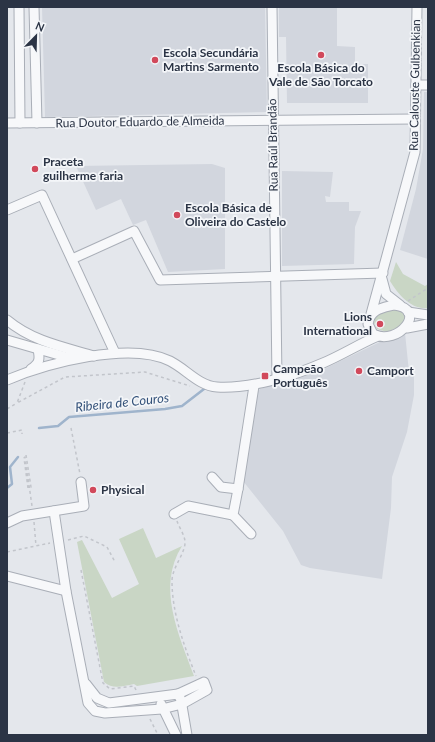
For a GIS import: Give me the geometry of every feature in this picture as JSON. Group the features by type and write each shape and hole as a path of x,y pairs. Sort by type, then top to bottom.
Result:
{"street":[{"path":"19,7 20,123"},
{"path":"34,7 37,123"},
{"name":"Rua Raúl Brandão","path":"272,7 272,121 277,379"},
{"name":"Rua Calouste Gulbenkian","path":"371,314 415,152 417,7"},
{"path":"416,85 428,85"},
{"name":"Rua Doutor Eduardo de Almeida","path":"7,123 415,119"},
{"path":"7,210 42,195 115,353"},
{"path":"72,259 134,231 160,280 276,275 382,276 386,294 404,308 410,317 406,328"},
{"path":"356,345 368,324 371,314 376,310 394,305 428,315"},
{"path":"7,320 27,335 48,343 95,356"},
{"path":"368,324 373,334 384,337 402,331 406,328 428,324"},
{"path":"7,380 30,370 95,356 115,353 144,353 169,361 204,384 216,387 254,386 323,363 356,345 378,336"},
{"path":"7,340 66,357 95,356"},
{"path":"30,370 38,364 40,358 38,349"},
{"path":"233,515 254,386"},
{"path":"212,477 221,487 238,489"},
{"path":"7,523 22,516 84,506 81,482"},
{"path":"174,514 188,506 233,515 251,534"},
{"path":"54,511 66,591 85,683 85,695 88,703 95,711 105,713 162,709 182,704 207,690 204,682 178,694 109,704 97,698 85,683"},
{"path":"7,576 66,591"},
{"path":"178,694 182,704 187,735"},
{"path":"160,697 162,709 176,735"}],"path":[{"path":"404,308 407,301 428,288"},
{"path":"7,409 65,377 145,372 191,386"},
{"path":"17,403 25,382"},
{"path":"71,428 81,482"},
{"path":"7,433 22,430 22,434"},
{"path":"26,455 31,487 28,488 24,458 25,457 29,487 30,494 31,502 33,514 36,546"},
{"path":"174,514 185,540 184,548 177,562 172,579 173,599 187,653 199,685"},
{"path":"7,552 84,536 106,547 115,562"},
{"path":"81,570 103,683 110,689 134,686 137,693"},
{"path":"150,719 158,735"}],"shaded area":[{"name":"Escola Secundária Martins Sarmento","path":"42,7 265,7 267,112 45,117"},
{"name":"Escola Básica do Vale de São Torcato","path":"279,7 337,7 337,46 355,47 355,64 368,64 368,103 287,103 286,37 279,37"},
{"path":"424,92 428,92 428,259 400,250 416,189 423,149"},
{"name":"Escola Básica de Oliveira do Castelo","path":"212,164 225,168 225,269 168,272 146,220 133,225 121,199 96,210 76,166"},
{"path":"282,171 333,172 330,197 325,196 326,202 349,202 349,211 361,211 355,227 354,264 282,266"},
{"path":"405,333 409,372 414,376 414,395 407,432 392,477 391,508 382,579 310,568 301,565 283,531 243,481 255,395 260,389 324,369 384,340"}],"green space":[{"path":"396,262 403,274 425,286 428,284 428,308 422,308 411,304 401,296 393,286 390,281"},
{"path":"399,309 406,317 401,326 387,332 377,329 374,323 376,316 382,312"},
{"path":"143,528 156,558 182,546 174,562 170,594 177,628 194,676 137,686 134,684 115,687 104,682 77,542 82,540 112,598 139,584 119,539"}],"waterway":[{"name":"Ribeira de Couros","path":"39,428 58,426 69,417 165,409 182,406 204,389"},
{"name":"Ribeira de Couros","path":"7,488 12,484 10,467 18,457"}],"place":[{"name":"Escola Básica do Vale de São Torcato","path":"321,55"},
{"name":"Escola Secundária Martins Sarmento","path":"155,60"},
{"name":"Praceta guilherme faria","path":"35,169"},
{"name":"Escola Básica de Oliveira do Castelo","path":"177,215"},
{"name":"Lions International","path":"380,324"},
{"name":"Camport","path":"359,371"},
{"name":"Campeão Português","path":"265,376"},
{"name":"Physical","path":"93,490"}]}
